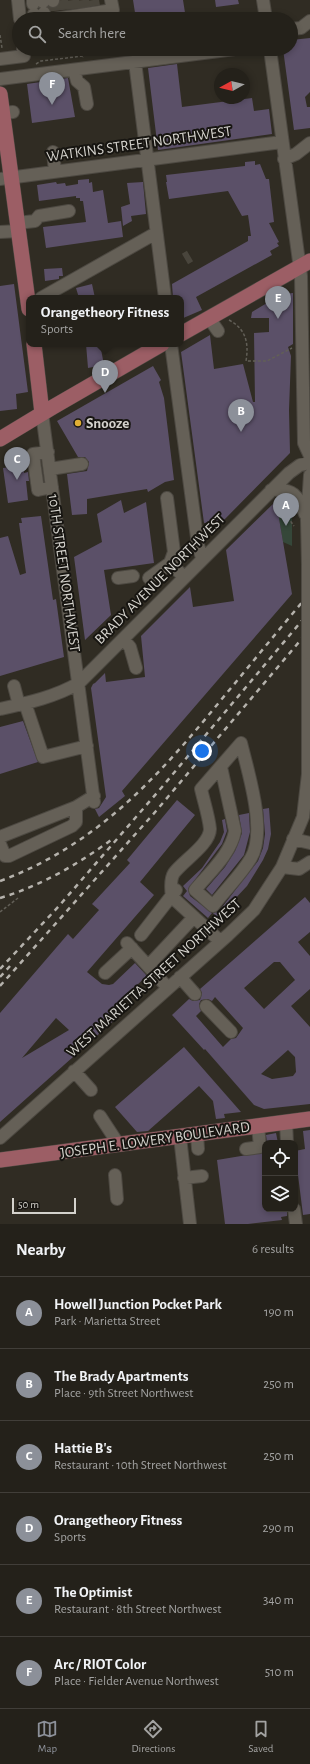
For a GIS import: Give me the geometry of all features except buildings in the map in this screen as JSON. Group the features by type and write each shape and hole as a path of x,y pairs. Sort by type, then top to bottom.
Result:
{"main road":[{"path":"0,94 8,112 6,179 18,227 31,295"},
{"path":"184,332 305,264"},
{"name":"10TH STREET NORTHWEST","path":"34,347 42,413"},
{"path":"0,439 157,347"},
{"name":"JOSEPH E. LOWERY BOULEVARD","path":"0,1160 180,1137 198,1142 258,1126 310,1119"}],"street":[{"path":"18,0 19,12"},
{"path":"61,11 113,10 111,0"},
{"path":"263,0 265,12"},
{"path":"298,28 302,28 310,21"},
{"path":"0,59 24,56"},
{"path":"0,79 181,56"},
{"path":"270,56 270,85 305,264 306,302 304,443 310,456"},
{"path":"134,62 156,233 164,269 165,295"},
{"path":"74,70 77,81 84,87 87,104"},
{"name":"WATKINS STREET NORTHWEST","path":"6,179 282,142"},
{"path":"284,159 296,154 310,143"},
{"path":"53,152 55,172"},
{"path":"0,232 35,221 39,216 69,211"},
{"path":"46,295 156,233"},
{"path":"209,318 218,331"},
{"path":"171,347 198,545 202,558"},
{"name":"10TH STREET NORTHWEST","path":"42,413 94,799 76,807"},
{"path":"48,452 33,454 38,490 52,488"},
{"name":"BRADY AVENUE NORTHWEST","path":"0,709 69,690 79,684 128,630 202,558 273,495 288,473 300,465 310,463"},
{"path":"50,469 82,464"},
{"name":"WEST MARIETTA STREET NORTHWEST","path":"0,1138 254,910 282,867 293,839 307,819 307,520 310,475"},
{"path":"273,495 290,491 296,494 307,520"},
{"path":"148,578 170,563 174,552 167,498"},
{"path":"170,563 184,577"},
{"path":"118,578 133,576"},
{"path":"128,630 130,646 136,668"},
{"path":"14,686 43,757 87,746"},
{"path":"141,935 177,889 179,868 206,839 210,831 201,789 241,743 254,806 258,842 252,857 213,906 195,890 234,840 235,831 221,767"},
{"path":"0,837 76,807 76,822 65,830 9,856 5,856 0,844"},
{"path":"293,839 310,843"},
{"path":"282,867 299,869 310,862"},
{"path":"172,897 189,909 220,941"},
{"path":"149,966 189,909"},
{"path":"105,973 130,946 168,988"},
{"path":"180,977 195,994"},
{"path":"206,1006 231,1032"},
{"path":"72,1073 88,1092"},
{"path":"100,1116 119,1145"},
{"path":"286,1122 287,1140"},
{"path":"246,1149 260,1147 258,1126"},
{"path":"180,1137 190,1224"},
{"path":"115,1175 117,1199"},
{"path":"184,1178 202,1176"},
{"path":"294,1212 295,1224"}],"path":[{"path":"228,319 242,330 247,344 246,361 267,361 296,346"},
{"path":"273,495 294,526"},
{"path":"284,511 280,514 281,517 284,518 286,516"},
{"path":"0,912 18,898"}],"green space":[{"path":"280,498 288,500 292,507 292,546 283,542 276,501"}],"tunnel":[{"path":"62,0 63,10"},
{"path":"73,0 74,9"},
{"path":"83,0 84,8"},
{"path":"93,0 94,6"},
{"path":"53,1 54,11"},
{"path":"185,259 190,256"}],"railway":[{"path":"0,881 35,866 67,848 96,828 149,782 174,756 310,593"},
{"path":"0,969 59,906 162,787 310,611"},
{"path":"0,986 156,811 310,629"},
{"path":"0,898 58,874 111,840"},
{"path":"0,977 10,966"}],"place":[{"name":"Arc / RIOT Color","path":"52,105"},
{"name":"The Optimist","path":"278,319"},
{"name":"Orangetheory Fitness","path":"105,393"},
{"name":"Snooze","path":"78,423"},
{"name":"The Brady Apartments","path":"241,432"},
{"name":"Hattie B's","path":"17,480"},
{"name":"Howell Junction Pocket Park","path":"286,526"}]}
